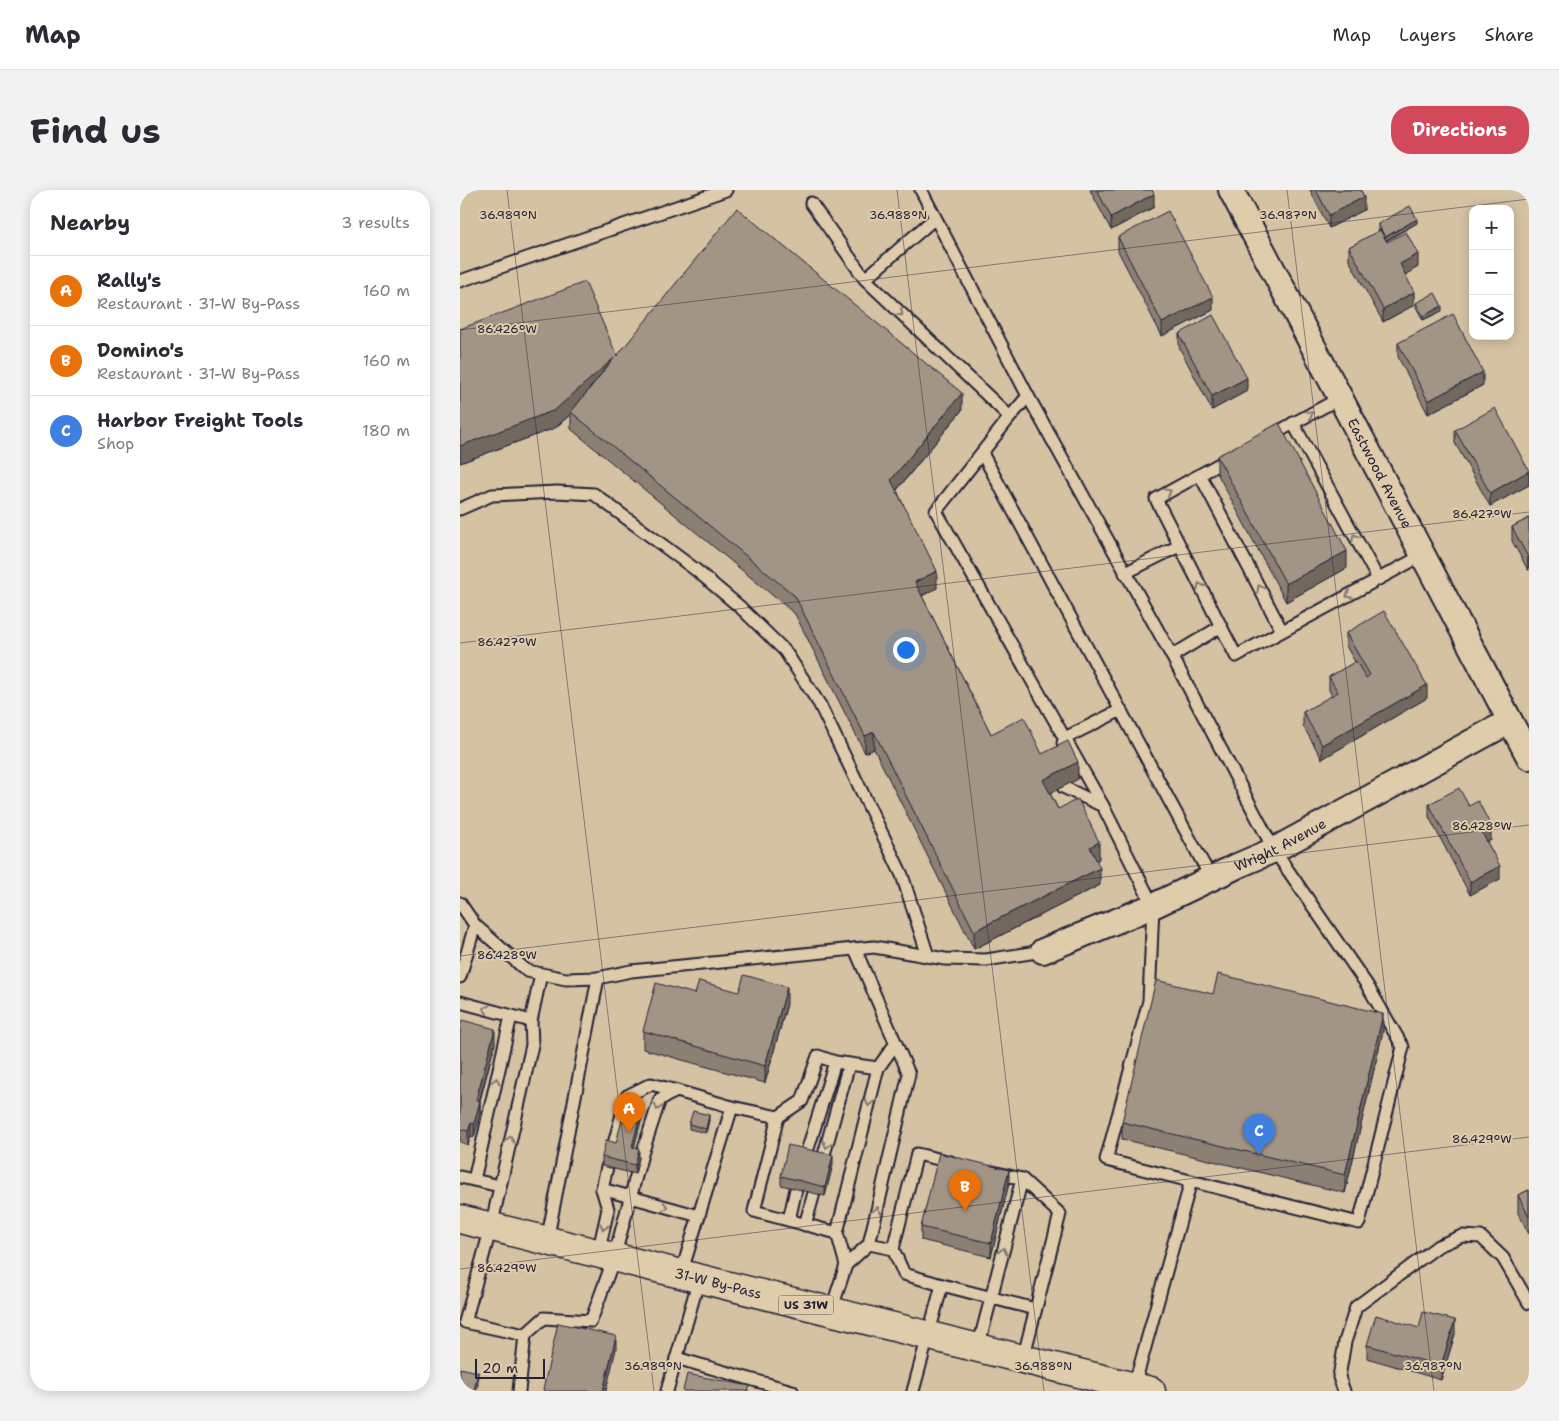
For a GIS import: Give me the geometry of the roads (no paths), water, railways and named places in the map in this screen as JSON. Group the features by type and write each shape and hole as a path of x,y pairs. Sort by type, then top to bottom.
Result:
{"main road":[{"name":"31-W By-Pass","path":"460,1220 1023,1359 1087,1379 1143,1389"}],"street":[{"name":"Eastwood Avenue","path":"1231,190 1529,757"},
{"name":"Wright Avenue","path":"1043,951 1153,906 1274,850 1510,722"}],"lane":[{"path":"460,281 726,190"},
{"path":"921,190 1028,396 1172,656 1274,850 1366,985 1403,1048 1359,1223 1106,1160 1149,1001 1153,906 1103,806 936,511 1028,396"},
{"path":"811,202 865,279 1010,417"},
{"path":"865,279 935,218"},
{"path":"1259,442 1340,398"},
{"path":"1293,423 1378,579"},
{"path":"1242,451 1156,499 1236,656 1423,555"},
{"path":"982,453 1211,878"},
{"path":"1200,475 1282,631"},
{"path":"460,509 492,495 557,492 594,494 696,570 740,607 784,651 820,705 902,875 928,956"},
{"path":"1125,573 1179,546"},
{"path":"1172,656 1220,626"},
{"path":"1058,756 1065,738 1121,710"},
{"path":"1063,787 1103,806"},
{"path":"460,903 475,924 528,971 566,979 598,978 631,971 874,947 945,959 986,960 1043,951"},
{"path":"460,977 475,924"},
{"path":"831,1312 846,1265 869,1244 909,1074 855,949"},
{"path":"524,1335 465,1322 491,1227 532,1045 531,1021 541,974"},
{"path":"547,1241 598,978"},
{"path":"460,1002 531,1021"},
{"path":"474,1180 511,1016"},
{"path":"846,1265 837,1233 878,1068 896,1043"},
{"path":"837,1233 754,1211 778,1117 802,1101 818,1056 835,1062 878,1068"},
{"path":"806,1158 835,1062"},
{"path":"822,1162 849,1064"},
{"path":"612,1150 627,1096 651,1084 732,1107 778,1117"},
{"path":"519,1391 524,1335 544,1318 591,1322 606,1256 631,1197 642,1154 660,1099 677,1091"},
{"path":"667,1391 676,1358 699,1216 732,1107"},
{"path":"965,1166 917,1154 893,1249 904,1274 1035,1310"},
{"path":"606,1256 608,1208 602,1189 607,1167"},
{"path":"984,1170 1022,1179 1060,1214 1023,1359"},
{"path":"460,1177 500,1186"},
{"path":"978,1348 1022,1179"},
{"path":"1143,1389 1191,1181"},
{"path":"602,1189 699,1216"},
{"path":"788,1220 796,1189"},
{"path":"805,1225 814,1193"},
{"path":"1344,1391 1339,1377 1345,1342 1356,1307 1438,1246 1462,1236 1481,1237 1503,1258 1529,1303"},
{"path":"869,1244 893,1249"},
{"path":"913,1391 942,1285"},
{"path":"676,1358 792,1391"}],"place":[{"name":"Rally's","path":"629,1133"},
{"name":"Harbor Freight Tools","path":"1259,1155"},
{"name":"Domino's","path":"965,1211"}]}
